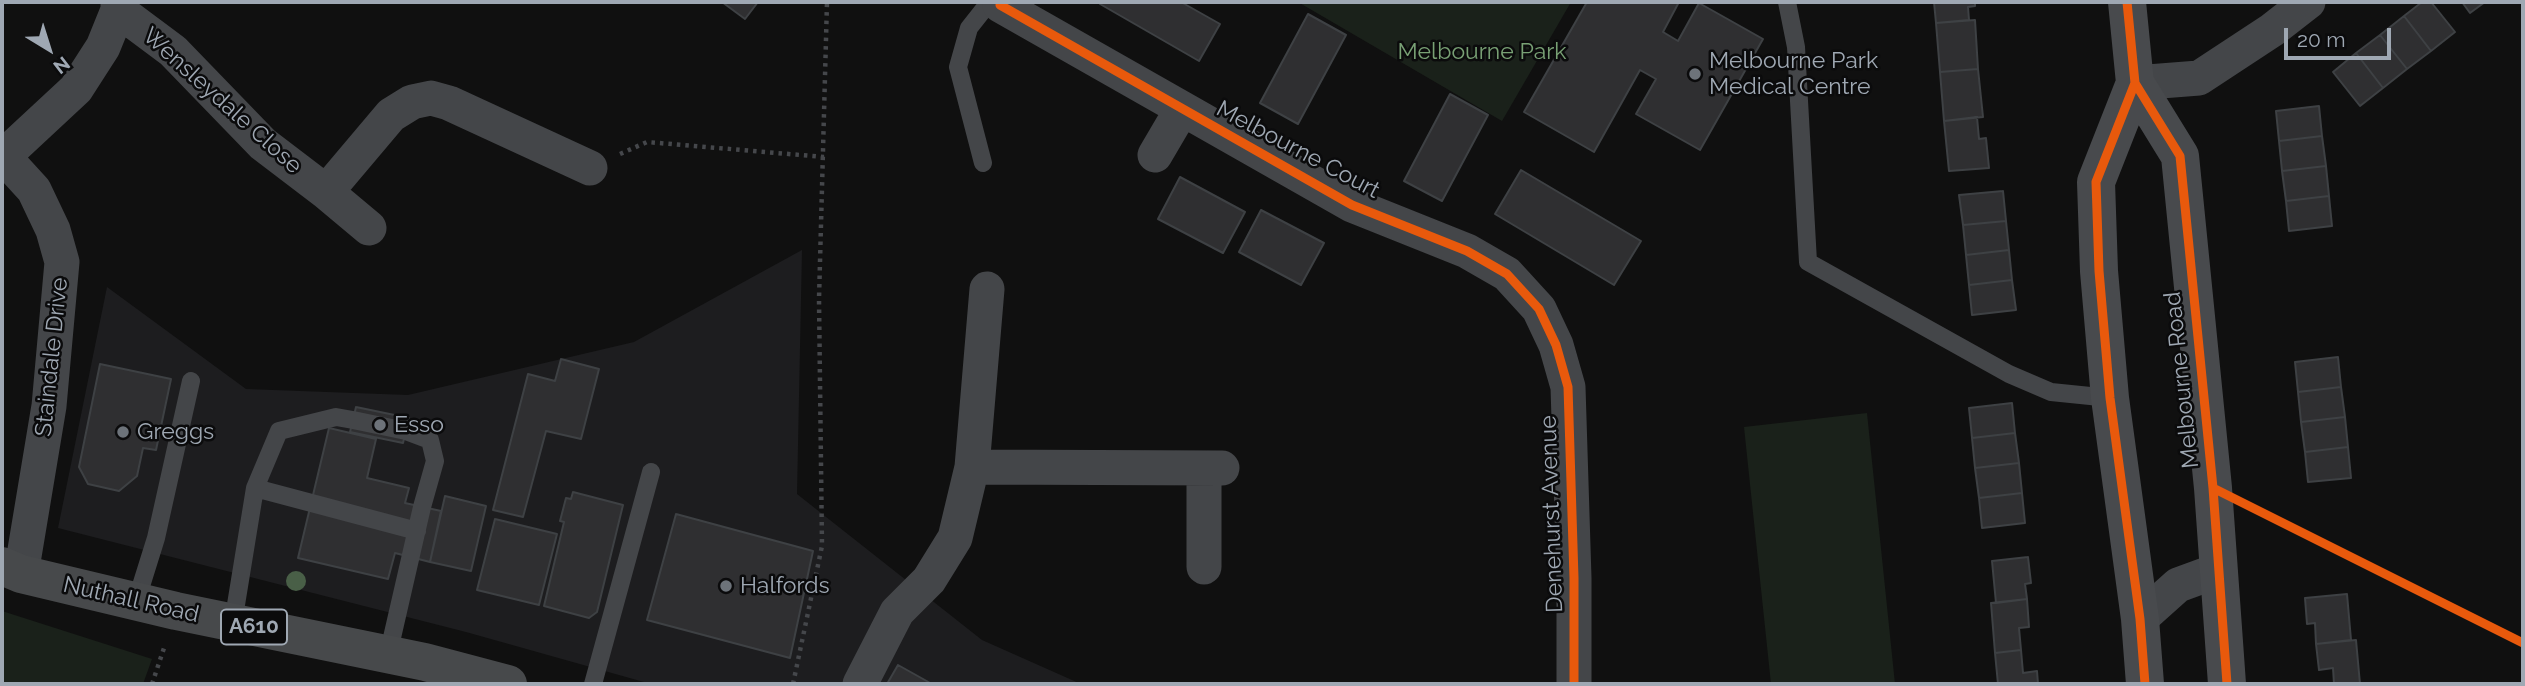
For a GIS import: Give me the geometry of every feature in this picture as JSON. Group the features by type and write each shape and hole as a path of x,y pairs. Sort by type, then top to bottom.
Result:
{"highway":[{"name":"Nuthall Road","path":"11,570 136,602 388,655 508,684"}],"street":[{"name":"Melbourne Road","path":"2127,2 2136,83 2180,156 2220,570 2227,684"},
{"path":"2136,83 2199,78 2272,30 2308,2"},
{"name":"Melbourne Court","path":"1000,5 1352,205 1467,251 1507,274 1539,309 1556,345"},
{"name":"Staindale Drive","path":"11,570 49,406 62,262 54,230 34,190 3,156 76,89 103,47 118,6"},
{"name":"Wensleydale Close","path":"118,6 173,51 263,144 369,228"},
{"name":"Melbourne Road","path":"2136,83 2096,182 2099,271 2110,398 2140,619 2145,684"},
{"path":"326,192 391,115 412,102 431,97 590,168"},
{"name":"Melbourne Court","path":"1155,155 1182,109"},
{"path":"860,684 897,612 929,580 955,538 972,467 987,289"},
{"name":"Denehurst Avenue","path":"1556,345 1568,387 1574,578 1574,684"},
{"path":"972,467 1213,468 1204,567"},
{"path":"2140,619 2178,585 2220,570"}],"lane":[{"path":"1787,2 1796,47 1808,262 2009,374 2051,392 2110,398"},
{"path":"984,163 958,67 969,28 984,9 1000,5"},
{"path":"136,602 156,538 191,381"},
{"path":"233,623 256,488 279,430 336,417 406,431 430,440 435,461 388,655"},
{"path":"593,684 650,472"},
{"path":"256,488 417,531"}],"path":[{"path":"793,684 822,545 819,299 827,2"},
{"path":"590,168 646,142 824,157"}],"shaded area":[{"path":"802,250 797,494 982,640 1081,684 651,684 466,632 58,528 107,287 246,389 408,395 634,342"}],"green space":[{"name":"Melbourne Park","path":"1298,2 1571,2 1502,121"},
{"path":"1867,413 1895,684 1771,684 1744,427"},
{"path":"2,611 152,659 143,684 2,684"}],"building":[{"path":"722,2 758,2 745,19"},
{"path":"1181,2 1220,24 1199,61 1100,4"},
{"name":"Melbourne Park Medical Centre","path":"1587,2 1679,2 1663,32 1678,41 1699,3 1763,39 1700,150 1636,114 1656,79 1640,70 1594,152 1524,112"},
{"path":"1934,2 1975,2 1975,6 1968,7 1969,20 1936,23"},
{"path":"2422,2 2431,2 2455,32 2431,51 2404,16"},
{"path":"2462,2 2485,2 2470,13"},
{"path":"1308,14 1346,35 1298,124 1260,103"},
{"path":"2404,16 2431,51 2407,69 2380,35"},
{"path":"1975,20 1978,69 1940,72 1936,23"},
{"path":"2380,35 2407,69 2383,88 2356,53"},
{"path":"2356,53 2383,88 2360,106 2333,72"},
{"path":"1978,69 1983,117 1944,121 1940,72"},
{"path":"1450,94 1488,115 1442,201 1404,181"},
{"path":"2319,106 2322,136 2279,141 2276,111"},
{"path":"1977,117 1979,139 1986,138 1989,168 1949,171 1944,121"},
{"path":"2322,136 2326,166 2282,171 2279,141"},
{"path":"2326,166 2329,196 2286,201 2282,171"},
{"path":"1521,170 1641,241 1614,285 1495,214"},
{"path":"1180,177 1245,212 1223,253 1158,219"},
{"path":"2003,191 2006,221 1963,225 1959,195"},
{"path":"2329,196 2332,226 2289,231 2286,201"},
{"path":"1261,210 1324,243 1301,285 1239,252"},
{"path":"2006,221 2009,250 1966,255 1963,225"},
{"path":"2009,250 2012,280 1969,285 1966,255"},
{"path":"2012,280 2016,310 1972,315 1969,285"},
{"path":"2338,357 2341,387 2298,392 2295,362"},
{"path":"561,359 599,369 581,439 546,431 523,517 493,510 528,374 555,381"},
{"name":"Greggs","path":"100,364 171,379 156,450 143,448 137,476 119,491 88,484 79,467"},
{"path":"2341,387 2345,417 2301,422 2298,392"},
{"path":"2012,403 2015,433 1972,438 1969,408"},
{"name":"Esso","path":"356,407 409,418 403,443 350,432"},
{"path":"2345,417 2348,447 2305,452 2301,422"},
{"path":"329,428 376,439 367,478 409,488 405,503 441,511 430,562 395,553 388,579 298,558"},
{"path":"2015,433 2019,463 1975,468 1972,438"},
{"path":"2348,447 2351,478 2308,482 2305,452"},
{"path":"2019,463 2022,493 1979,498 1975,468"},
{"path":"573,492 623,505 597,612 589,618 544,606 564,522 560,521 566,498 571,499"},
{"path":"2022,493 2025,523 1982,528 1979,498"},
{"path":"445,496 486,506 471,571 430,562"},
{"path":"676,514 813,551 790,658 647,620"},
{"path":"495,519 557,534 539,605 477,590"},
{"path":"2028,557 2031,583 2025,584 2027,599 1996,603 1992,561"},
{"path":"2347,594 2351,640 2316,644 2315,623 2307,624 2305,598"},
{"path":"2027,599 2029,627 2019,628 2021,650 1995,653 1991,603"},
{"path":"2356,640 2360,684 2334,684 2333,668 2319,670 2316,644"},
{"path":"2021,650 2023,673 2037,671 2038,684 1998,684 1995,653"},
{"path":"898,665 932,684 887,684"}],"cycle path":[{"path":"2127,2 2135,83 2180,156 2213,488 2227,684"},
{"path":"1000,5 1352,205 1467,251 1507,274 1539,309 1556,345 1568,387 1574,578 1574,684"},
{"path":"2135,83 2096,182 2099,271 2110,398 2140,619 2145,684"},
{"path":"2213,488 2523,643"}],"place":[{"name":"Melbourne Park Medical Centre","path":"1695,74"},
{"name":"Esso","path":"380,425"},
{"name":"Greggs","path":"123,432"},
{"name":"Halfords","path":"726,586"}]}
